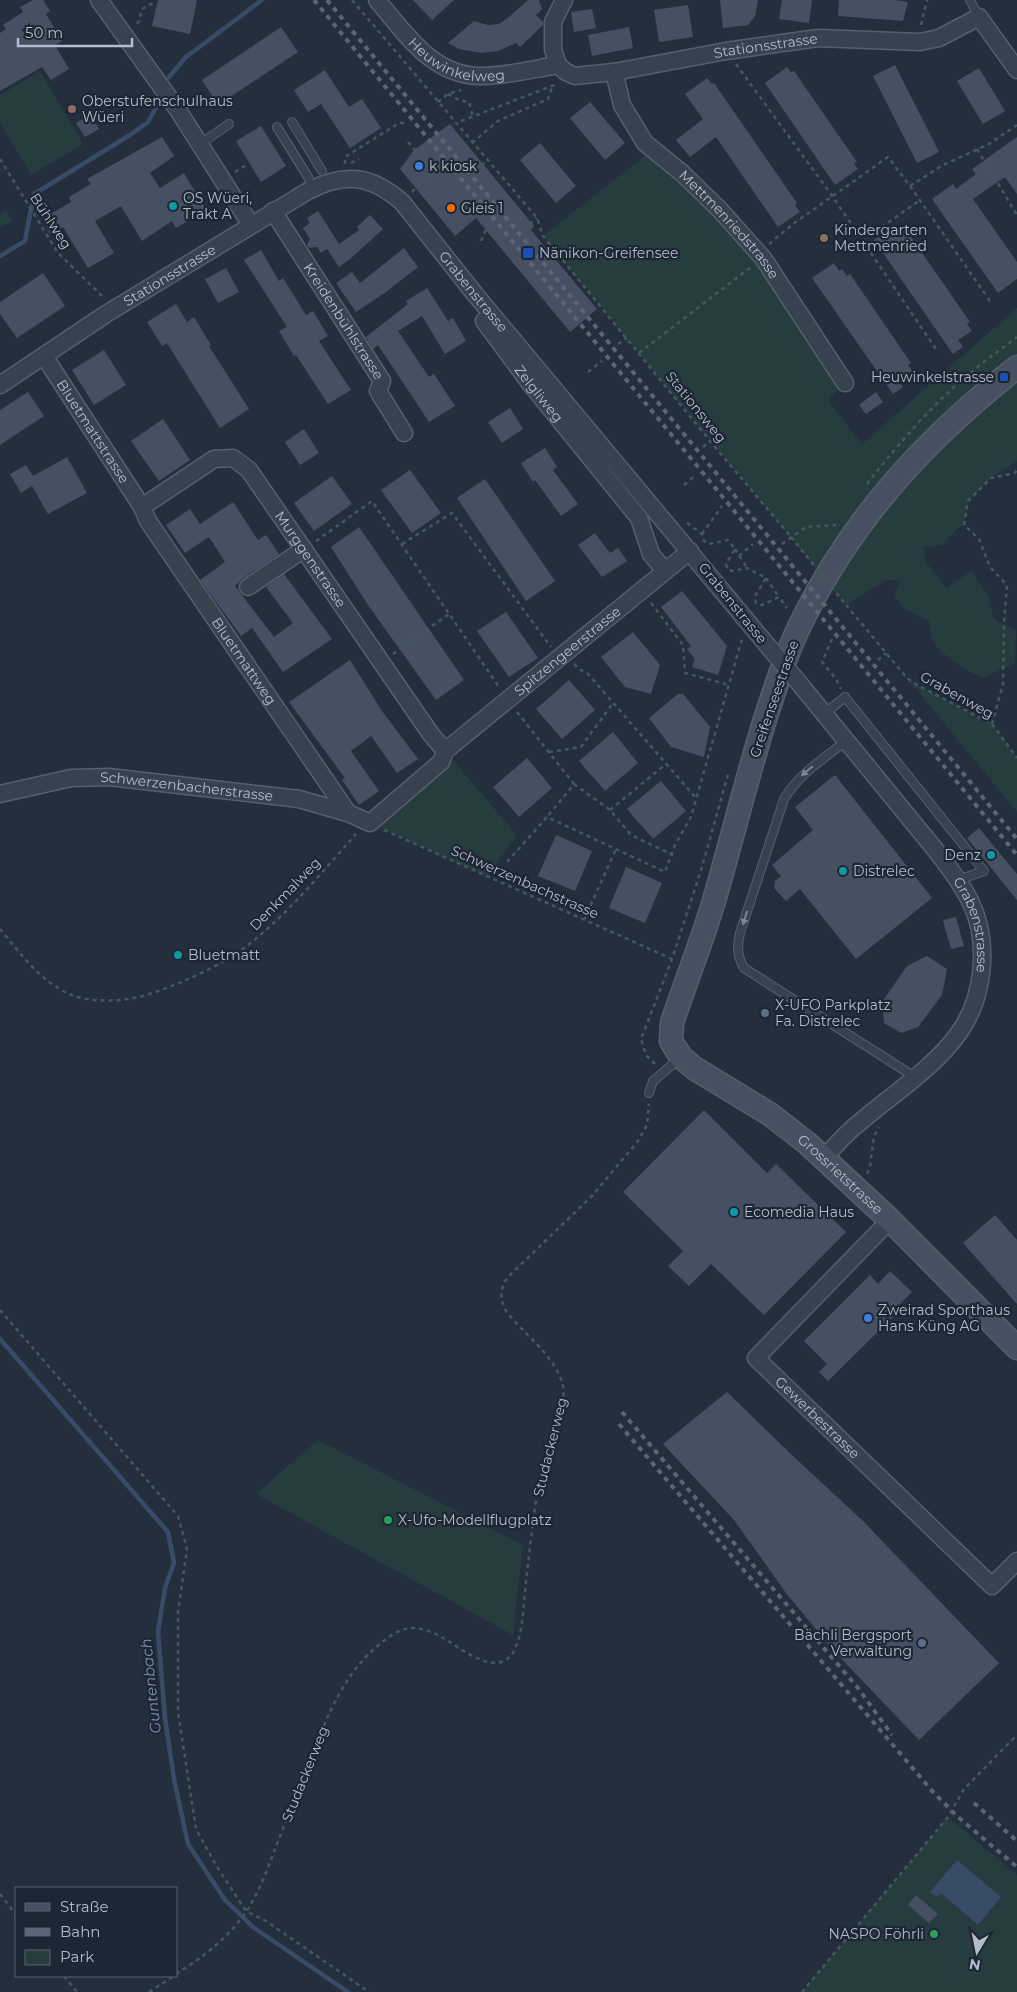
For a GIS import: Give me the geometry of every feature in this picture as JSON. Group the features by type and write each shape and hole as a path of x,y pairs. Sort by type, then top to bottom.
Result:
{"street":[{"path":"99,0 178,110 251,225"},
{"name":"Heuwinkelweg","path":"377,0 426,55 451,70 480,76 558,65"},
{"path":"558,65 553,49 552,30 556,13 564,0"},
{"path":"979,17 1017,70"},
{"name":"Stationsstrasse","path":"558,65 566,72 575,76 614,72 726,51 818,38 920,42 939,38 979,17"},
{"name":"Mettmenriedstrasse","path":"614,72 622,105 645,143 682,173 720,210 760,255 845,383"},
{"name":"Stationsstrasse","path":"0,385 112,310 272,211 346,173"},
{"name":"Grabenstrasse","path":"346,173 375,182 388,189 416,218 474,293 938,852 972,904 979,928 982,970 969,1016 959,1034 915,1077 857,1124 824,1158"},
{"name":"Kreidenbühlstrasse","path":"272,211 382,381 378,391 404,432"},
{"name":"Zelgliweg","path":"416,218 412,228 425,248 496,336 529,382 639,518 651,554 665,571"},
{"name":"Bluetmattstrasse","path":"44,356 142,507"},
{"name":"Greifenseestrasse","path":"676,1012 713,905 754,754 784,660 804,617 832,567 859,525 889,487 929,443 983,394 1017,367"},
{"name":"Murggenstrasse","path":"142,507 214,460 233,458 249,470 430,734 445,751"},
{"name":"Bluetmattweg","path":"142,507 148,521 348,813"},
{"path":"248,587 304,549"},
{"name":"Spitzengeerstrasse","path":"370,823 441,762 445,751 690,551"},
{"name":"Schwerzenbacherstrasse","path":"0,794 71,778 109,777 299,798 348,813 370,823"},
{"name":"Grossrietstrasse","path":"676,1012 672,1023 673,1064 694,1068 770,1115 824,1158 890,1220 1017,1348"},
{"name":"Gewerbestrasse","path":"890,1220 756,1358 992,1586 1017,1561"}],"lane":[{"path":"970,0 979,17"},
{"path":"292,122 322,171"},
{"path":"200,144 229,124"},
{"path":"277,127 308,177 313,189"},
{"path":"824,714 845,697 984,871 958,880"},
{"path":"846,741 806,772 793,785 784,799 737,945 738,958 744,968 915,1077"},
{"path":"649,1093 653,1081 673,1064"}],"path":[{"name":"Stationsweg","path":"352,0 537,218 543,236 846,605"},
{"path":"920,42 919,31 927,0"},
{"path":"135,26 139,22 142,8 151,4 156,5"},
{"path":"726,51 833,197 938,352"},
{"path":"461,121 552,87 548,99 498,122 472,143"},
{"path":"438,102 448,94 459,100 469,102 472,116"},
{"path":"346,173 345,157 399,124 407,123"},
{"path":"910,186 1017,125"},
{"path":"408,142 432,170"},
{"path":"977,149 1017,215"},
{"path":"639,353 760,255 793,224 888,157 992,304"},
{"name":"Bühlweg","path":"0,159 58,253 106,300 112,310"},
{"path":"475,170 487,160"},
{"path":"411,194 440,162"},
{"path":"232,174 248,164"},
{"path":"862,241 920,200"},
{"path":"523,229 537,218"},
{"path":"481,241 489,222"},
{"path":"865,486 927,414 973,370 1017,337"},
{"path":"618,344 627,338"},
{"path":"588,372 602,360"},
{"path":"703,447 710,441"},
{"path":"992,724 1003,684 1007,585 990,567 979,539 964,525 968,501 991,478 1015,473 1017,469"},
{"path":"684,485 696,475"},
{"path":"304,549 372,501 508,700 574,784 610,810 631,835 673,855"},
{"path":"702,534 722,506"},
{"path":"402,544 452,513 562,656 588,674 696,799"},
{"path":"682,519 702,534 704,541 709,544 728,540 747,568 766,578 789,609"},
{"path":"832,533 841,519"},
{"path":"782,544 806,527 836,525"},
{"path":"739,556 753,544"},
{"path":"735,549 726,564 728,570 733,571 747,568"},
{"path":"810,568 814,562"},
{"path":"766,578 755,596 756,603 762,605 779,597"},
{"path":"641,590 683,645 685,673 729,685"},
{"name":"Grabenweg","path":"846,605 906,678 917,686 992,724 1017,758"},
{"path":"381,662 449,614"},
{"path":"546,817 666,872 675,845 691,817 747,620"},
{"path":"832,639 822,662 836,679 845,697"},
{"path":"878,660 886,653"},
{"path":"549,752 581,747 613,703"},
{"path":"610,810 666,764"},
{"path":"673,1064 646,1055 640,1039 672,959 702,867 730,768"},
{"path":"507,862 574,784"},
{"name":"Schwerzenbachstrasse","path":"370,823 672,959"},
{"name":"Denkmalweg","path":"0,929 37,972 65,992 95,1000 141,997 188,980 212,968 247,946 285,912 361,828 370,823"},
{"path":"584,920 616,849"},
{"name":"Studackerweg","path":"178,1973 202,1957 222,1940 246,1911 265,1874 324,1725 342,1689 367,1655 392,1634 416,1628 442,1637 469,1655 484,1661 494,1663 505,1660 513,1653 521,1622 538,1488 564,1391 563,1381 552,1363 504,1308 501,1291 508,1277 592,1196 638,1141 647,1125 650,1110 649,1093"},
{"path":"863,1178 870,1167 874,1136 884,1121"},
{"path":"0,1310 178,1516 187,1549 178,1612 178,1712 196,1829 217,1867 246,1911 266,1920 369,1992"},
{"path":"802,1992 948,1817 964,1789 1017,1735"},
{"path":"0,1894 15,1914"},
{"path":"65,1977 77,1992"},
{"name":"Studackerweg","path":"149,1992 172,1977"}],"green space":[{"path":"40,71 83,144 31,175 0,122 0,95"},
{"path":"652,150 720,210 845,383 828,400 862,444 1017,308 1017,461 991,478 968,501 964,525 959,527 942,545 924,547 926,562 946,588 971,571 988,595 994,619 1016,631 1015,663 982,678 945,655 931,637 929,621 905,609 894,596 900,581 888,579 846,605 543,236"},
{"path":"6,210 12,221 0,228 0,214"},
{"path":"907,678 992,724 1017,758 1017,812"},
{"path":"445,751 517,835 487,876 370,823"},
{"name":"X-Ufo-Modellflugplatz","path":"318,1440 523,1545 513,1635 256,1494"},
{"name":"NASPO Föhrli","path":"948,1817 1017,1875 1017,1992 802,1992"}],"water":[{"path":"957,1860 1001,1897 978,1925 941,1893 937,1897 930,1892"}],"building":[{"path":"33,0 43,0 50,11 46,14 62,41 55,45 69,69 51,80 42,67 0,91 0,33 6,29 3,25 23,12 20,7"},
{"path":"158,0 197,0 190,34 152,26"},
{"path":"413,0 454,0 432,20"},
{"path":"528,0 539,0 542,9 536,15 543,22 543,25 520,47 516,43 498,51 481,53 459,49 448,43 474,21 488,25 499,24"},
{"path":"720,0 758,0 755,16 748,25 723,28"},
{"path":"782,0 812,0 809,23 779,19"},
{"path":"839,0 895,0 908,2 903,21 838,16"},
{"path":"688,5 693,37 659,42 654,10"},
{"path":"592,9 596,28 574,32 571,12"},
{"path":"281,27 298,52 218,105 202,80"},
{"path":"629,27 633,48 592,56 588,35"},
{"path":"895,65 939,152 917,163 873,76"},
{"path":"787,67 791,72 794,71 857,162 854,164 858,169 835,185 765,83"},
{"path":"979,68 1005,111 983,124 957,81"},
{"path":"325,70 349,107 362,99 381,128 350,148 321,104 308,112 294,90"},
{"path":"707,78 712,84 714,83 797,203 795,205 800,212 778,227 716,137 690,157 676,140 703,119 685,94"},
{"path":"590,102 625,143 605,160 570,118"},
{"path":"91,114 99,129 85,137 76,123"},
{"path":"450,124 534,226 531,230 597,309 570,332 476,218 455,236 400,169 414,150"},
{"path":"261,126 286,166 261,182 236,141"},
{"name":"OS Wüeri, Trakt A","path":"162,137 174,156 150,173 160,188 184,173 206,210 176,228 172,221 142,241 121,206 95,221 114,253 88,268 63,227 50,234 42,219 71,202 69,197 91,184 87,179"},
{"path":"1017,137 1017,194 1005,177 973,199 1017,262 1017,279 998,293 932,199 953,184 956,189 976,174 972,169"},
{"path":"540,143 576,186 556,203 520,160"},
{"path":"318,211 339,244 359,230 357,227 370,215 383,229 339,267 327,249 321,253 317,247 309,248 307,245 310,239 303,228 310,223 307,218"},
{"path":"894,226 897,231 900,229 905,237 909,234 970,322 967,324 972,331 958,340 963,347 953,354 874,240"},
{"path":"404,248 418,267 356,312 336,283 352,272 360,283"},
{"path":"261,250 279,281 283,278 306,315 313,311 328,336 319,341 351,390 328,404 279,331 287,327 244,260"},
{"path":"834,263 839,271 842,269 847,276 850,274 911,363 908,365 912,371 898,381 903,387 893,394 812,278"},
{"path":"226,268 239,292 218,303 205,279"},
{"path":"43,273 65,306 17,338 0,314 0,302"},
{"path":"427,288 448,321 453,318 466,341 445,354 422,316 398,331 429,377 434,374 455,406 429,422 378,345 373,349 366,337 408,304 406,301"},
{"path":"176,304 187,322 194,317 211,345 209,346 249,409 220,428 167,343 162,346 147,322"},
{"path":"104,350 126,385 94,405 72,370"},
{"path":"28,392 44,416 0,445 0,410"},
{"path":"876,392 883,402 866,414 859,405"},
{"path":"510,408 523,429 502,443 488,422"},
{"path":"163,419 190,460 159,481 131,441"},
{"path":"304,429 319,453 300,465 285,442"},
{"path":"545,448 557,467 553,470 578,504 561,516 535,480 533,482 521,463"},
{"path":"67,457 87,493 48,514 32,486 21,493 10,474 26,465 33,476"},
{"path":"410,470 441,513 412,533 381,490"},
{"path":"332,476 352,504 314,531 294,503"},
{"path":"485,479 555,581 526,601 457,498"},
{"path":"233,502 258,540 266,535 279,554 242,579 235,586 274,637 293,623 266,587 284,574 332,639 283,672 252,628 241,636 200,580 225,562 209,537 185,553 166,525 190,509 200,524"},
{"path":"359,527 464,680 436,700 368,605 331,547"},
{"path":"595,533 610,553 618,548 627,561 602,577 578,545"},
{"path":"682,591 727,646 718,675 692,667 695,659 687,649 691,646 661,607"},
{"path":"506,612 538,658 509,677 477,631"},
{"path":"633,632 660,665 651,694 625,687 601,657"},
{"path":"350,660 382,711 418,759 397,773 371,736 351,751 379,791 359,805 342,780 345,778 289,702"},
{"path":"569,680 595,710 562,739 536,709"},
{"path":"678,694 683,694 710,727 704,757 671,747 649,718"},
{"path":"613,732 638,763 605,791 579,761"},
{"path":"527,758 552,788 519,817 493,787"},
{"name":"Distrelec","path":"835,775 932,898 856,959 800,889 786,901 774,888 775,881 781,876 772,865 813,830 795,807"},
{"path":"661,781 686,811 653,839 627,809"},
{"name":"Denz","path":"979,828 1017,874 1017,900 967,838"},
{"path":"556,835 592,851 575,891 538,876"},
{"path":"626,867 662,883 645,923 609,908"},
{"path":"956,917 964,946 951,949 943,920"},
{"path":"927,956 947,969 942,995 918,1027 901,1033 884,1023 882,1002 907,966"},
{"name":"Ecomedia Haus","path":"704,1110 767,1173 776,1164 846,1232 764,1315 711,1264 689,1286 668,1266 683,1251 623,1192"},
{"path":"995,1215 1017,1240 1017,1304 963,1243"},
{"path":"890,1271 912,1292 899,1305 902,1308 828,1381 819,1372 827,1364 804,1341 870,1275 878,1284"},
{"path":"727,1392 863,1521 999,1663 919,1740 834,1651 786,1593 734,1520 663,1444"},
{"path":"916,1895 938,1914 929,1923 908,1905"}],"waterway":[{"path":"169,77 186,57 262,0"},
{"path":"0,256 25,241 34,194 130,135 148,122 157,106"},
{"name":"Guntenbach","path":"0,1339 168,1532 174,1563 165,1588 158,1632 165,1718 174,1779 188,1844 225,1900 253,1927 348,1992"}],"railway":[{"path":"314,0 1017,855"},
{"path":"327,0 1017,839"},
{"path":"622,1412 858,1688 892,1735"},
{"path":"619,1424 933,1792 958,1817 1017,1867"},
{"path":"974,1803 1017,1841"}],"place":[{"name":"Oberstufenschulhaus Wüeri","path":"72,109"},
{"name":"k kiosk","path":"419,166"},
{"name":"OS Wüeri, Trakt A","path":"173,206"},
{"name":"Gleis 1","path":"451,208"},
{"name":"Kindergarten Mettmenried","path":"824,238"},
{"name":"Nänikon-Greifensee","path":"528,253"},
{"name":"Heuwinkelstrasse","path":"1004,377"},
{"name":"Denz","path":"991,855"},
{"name":"Distrelec","path":"843,871"},
{"name":"Bluetmatt","path":"178,955"},
{"name":"X-UFO Parkplatz Fa. Distrelec","path":"765,1013"},
{"name":"Ecomedia Haus","path":"734,1212"},
{"name":"Zweirad Sporthaus Hans Küng AG","path":"868,1318"},
{"name":"X-Ufo-Modellflugplatz","path":"388,1520"},
{"name":"Bächli Bergsport Verwaltung","path":"922,1643"},
{"name":"NASPO Föhrli","path":"934,1934"}]}
